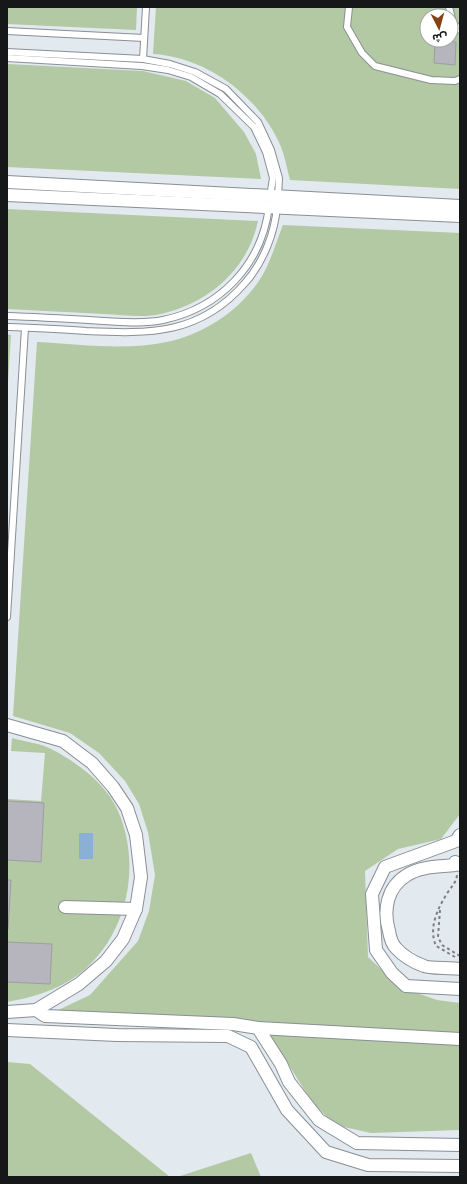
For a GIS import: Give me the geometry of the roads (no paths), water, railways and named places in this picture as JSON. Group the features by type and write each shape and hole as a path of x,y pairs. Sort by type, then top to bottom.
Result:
{"street":[{"path":"7,182 460,216"},
{"path":"7,194 460,206"},
{"path":"7,725 63,741 92,763 113,787 127,808 136,835 141,877 136,909 123,939 106,961 79,984 36,1010 7,1012"},
{"path":"460,835 456,841 385,867 372,894 376,950 392,973 406,986 460,989"},
{"path":"457,864 429,868 407,875 392,890 386,909 390,936 395,947 405,957 426,967 460,969"},
{"path":"65,907 136,909"},
{"path":"36,1010 45,1016 233,1024 258,1028 460,1039"},
{"path":"258,1028 281,1064 289,1082 319,1120 357,1143 460,1145"},
{"path":"7,1030 117,1035 228,1036 251,1047 287,1110 326,1152 368,1165 460,1166"}],"lane":[{"path":"143,59 146,7"},
{"path":"349,7 347,27 362,52 375,66 431,80 455,81 460,79"},
{"path":"449,7 453,23 460,30"},
{"path":"7,31 144,38"},
{"path":"7,52 143,59 170,64 195,72 226,89 258,122 271,150 279,178 274,202 267,223 248,265 225,292 195,311 162,321 126,322 7,316"},
{"path":"7,58 142,66 168,70 191,77 220,94 254,127 266,152 273,178 276,222 256,270 231,300 198,320 162,331 127,333 7,327"},
{"path":"7,617 25,328"}],"water":[{"path":"79,833 93,833 93,859 79,859"}]}
